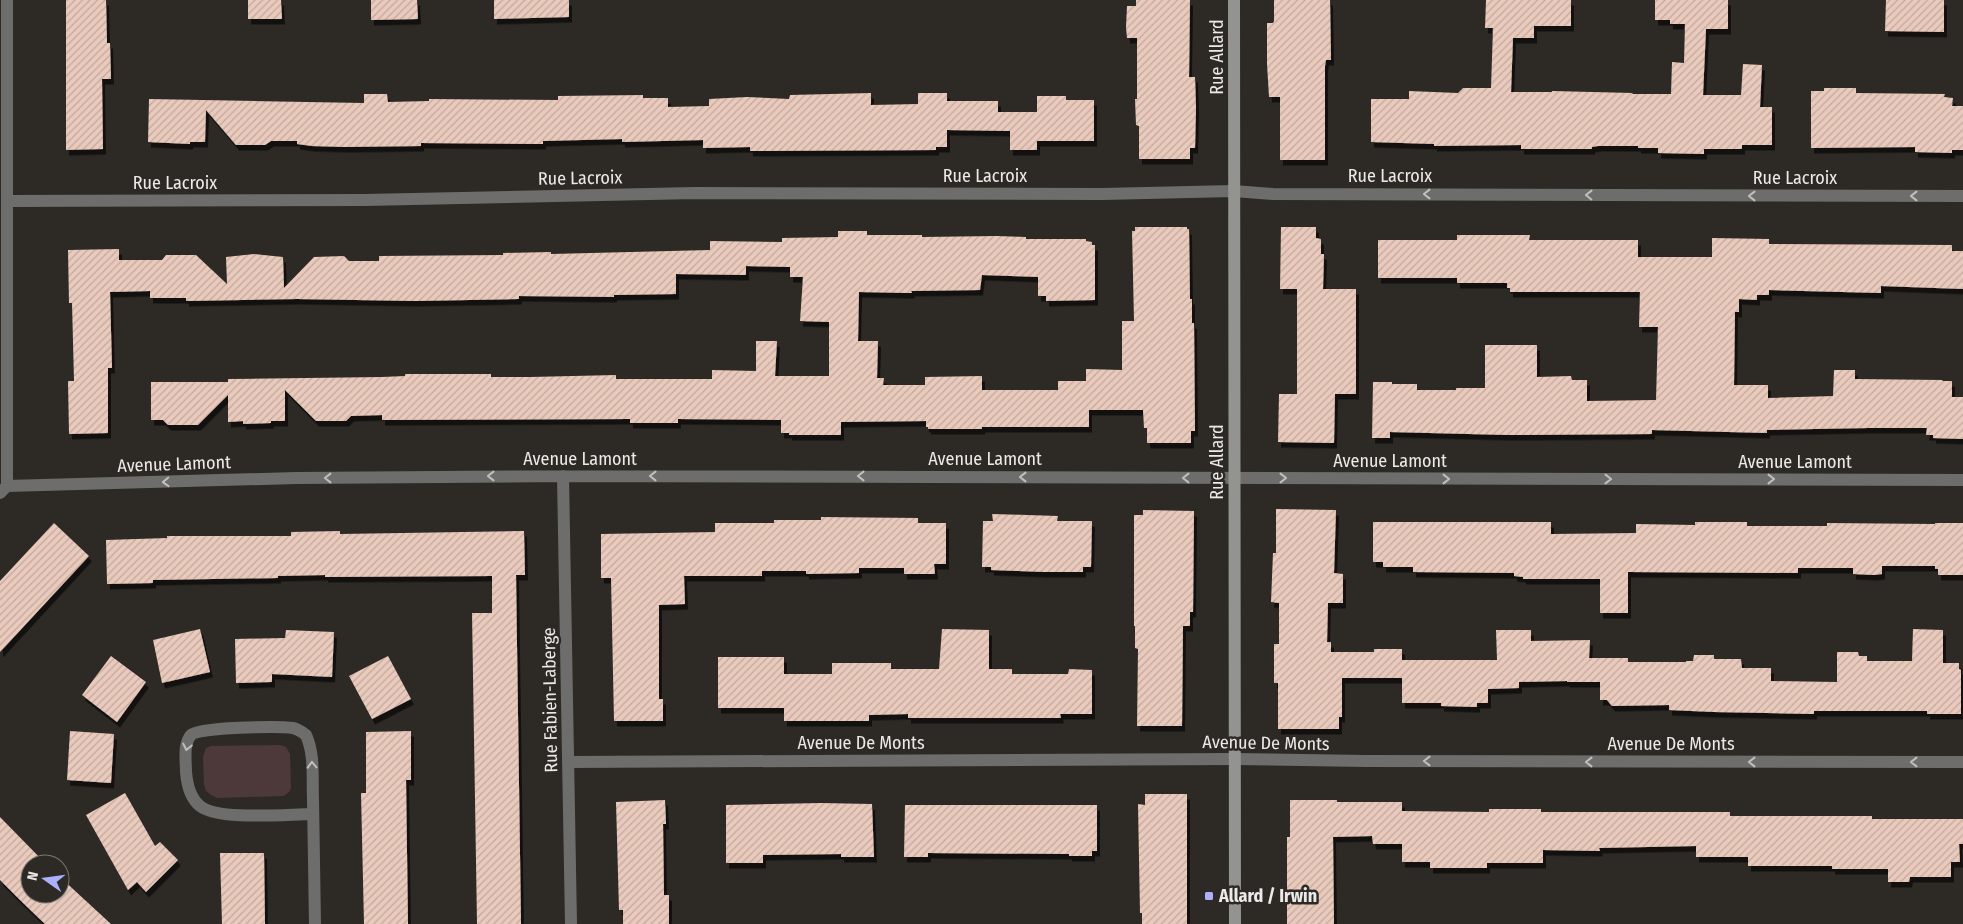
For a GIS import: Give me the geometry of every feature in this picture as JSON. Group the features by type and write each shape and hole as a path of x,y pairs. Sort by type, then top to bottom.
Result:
{"street":[{"path":"4,489 7,0"},
{"name":"Rue Allard","path":"1234,0 1235,924"},
{"name":"Rue Lacroix","path":"7,201 364,200 694,193 1102,194 1234,192 1273,194 1963,196"},
{"name":"Avenue Lamont","path":"4,489 296,478 563,476 1963,480"},
{"name":"Rue Fabien-Laberge","path":"563,476 571,924"},
{"path":"313,814 229,815 210,812 200,806 191,794 187,779 186,750 191,734 200,730 211,729 279,727 300,730 306,735 311,749 313,814 314,924"},
{"name":"Avenue De Monts","path":"568,762 1235,759 1963,762"}],"shaded area":[{"path":"280,745 286,747 290,754 291,788 284,796 217,798 206,791 203,757 206,748 211,746"}],"building":[{"path":"66,0 106,0 107,43 110,43 111,79 102,79 103,149 66,150"},
{"path":"248,0 281,0 282,19 248,19"},
{"path":"371,0 417,0 418,19 371,20"},
{"path":"494,0 569,0 569,17 494,19"},
{"path":"1136,0 1190,0 1189,77 1195,77 1196,108 1195,148 1190,148 1190,159 1139,159 1139,126 1136,125 1135,99 1137,99 1137,38 1127,38 1126,27 1127,6 1136,6"},
{"path":"1274,0 1330,0 1331,60 1326,60 1325,66 1325,160 1280,160 1280,97 1269,97 1267,64 1267,23 1273,23 1274,21"},
{"path":"1486,0 1571,0 1571,26 1534,26 1534,38 1513,38 1511,92 1552,91 1671,94 1672,62 1684,63 1685,24 1670,24 1670,20 1655,20 1655,0 1728,0 1728,29 1706,29 1703,95 1741,95 1743,64 1762,65 1760,107 1772,107 1772,145 1742,145 1742,149 1704,149 1704,154 1658,153 1658,148 1638,148 1638,146 1598,146 1592,147 1592,149 1521,149 1521,145 1434,146 1434,144 1371,142 1371,99 1409,99 1409,91 1458,93 1463,88 1491,88 1493,28 1485,28"},
{"path":"1886,0 1944,0 1944,32 1885,31"},
{"path":"1824,88 1856,88 1856,93 1945,94 1944,97 1953,98 1952,106 1963,106 1963,150 1952,150 1952,153 1915,152 1915,147 1811,148 1811,91 1824,91"},
{"path":"871,93 871,105 918,104 918,93 947,93 947,101 998,101 998,112 1037,112 1037,96 1066,96 1066,100 1094,100 1094,141 1037,141 1037,150 1010,150 1010,131 947,130 947,147 936,147 936,150 750,151 750,147 703,148 703,140 622,142 622,139 543,141 543,144 421,143 421,146 312,146 297,144 297,141 271,141 265,145 236,145 206,110 205,142 190,142 190,144 148,142 149,99 364,103 364,94 387,94 388,102 429,101 429,99 558,100 558,96 643,95 643,98 668,98 668,107 709,106 709,99 747,97 789,99 790,95"},
{"path":"1135,227 1187,227 1189,229 1190,299 1192,299 1192,323 1194,323 1195,431 1191,431 1191,443 1147,443 1147,428 1144,428 1143,410 1089,410 1089,427 928,429 926,421 841,422 841,435 789,435 789,433 781,433 781,420 678,419 678,423 630,423 630,419 382,420 382,415 351,416 346,421 316,421 285,390 285,421 243,424 243,421 228,422 228,395 198,425 168,425 163,420 151,420 151,382 228,382 228,379 382,377 405,376 405,374 491,374 491,377 616,375 616,379 712,379 712,370 756,371 756,341 777,341 775,376 829,376 829,322 800,321 803,277 790,277 790,267 746,266 746,275 676,274 676,294 614,295 614,297 519,296 519,299 415,301 297,299 186,301 186,298 150,298 150,291 110,292 112,368 108,368 108,433 69,434 68,381 74,381 72,303 69,303 68,250 119,249 119,260 162,260 166,255 196,255 227,284 226,257 254,254 283,257 284,288 314,257 344,256 349,261 379,261 379,256 710,250 710,241 782,242 782,238 838,237 838,231 867,231 867,235 922,235 922,237 997,236 1026,237 1026,239 1086,239 1086,241 1092,242 1092,245 1095,245 1095,300 1046,301 1046,296 1038,296 1038,277 982,275 980,290 911,291 912,293 859,292 858,341 878,341 877,378 884,378 883,385 925,385 925,377 982,376 982,390 1058,390 1058,381 1086,381 1086,369 1122,370 1122,321 1134,321 1132,231 1135,231"},
{"path":"1281,227 1316,227 1316,238 1321,239 1321,254 1324,254 1323,289 1356,289 1356,394 1335,394 1334,443 1278,442 1279,394 1297,394 1297,289 1280,289"},
{"path":"1457,235 1530,235 1529,240 1638,240 1638,257 1712,257 1712,238 1769,239 1769,244 1952,245 1952,251 1963,251 1963,289 1881,286 1881,293 1769,290 1769,295 1757,295 1757,300 1739,299 1739,312 1735,312 1734,385 1768,385 1768,398 1833,396 1834,370 1855,370 1855,379 1952,381 1952,397 1963,397 1963,439 1933,438 1933,435 1926,435 1927,428 1767,430 1767,433 1652,430 1652,434 1508,435 1390,432 1390,438 1372,438 1373,382 1417,384 1417,390 1485,388 1485,345 1537,345 1537,377 1571,376 1572,380 1587,380 1587,401 1656,400 1658,327 1639,327 1640,292 1510,292 1510,288 1507,288 1507,283 1457,283 1457,278 1378,278 1378,240 1457,240"},
{"path":"1276,509 1336,510 1334,573 1343,574 1343,603 1328,603 1327,642 1331,642 1331,652 1374,652 1374,649 1402,649 1402,660 1497,660 1496,630 1531,630 1531,641 1590,640 1589,658 1628,658 1628,662 1686,662 1693,661 1694,655 1714,655 1714,659 1741,659 1742,668 1771,668 1771,681 1837,682 1837,652 1858,652 1859,656 1867,656 1867,661 1912,661 1913,629 1943,630 1943,663 1959,663 1959,669 1961,670 1961,714 1927,714 1927,711 1814,711 1814,714 1714,712 1669,710 1669,705 1612,706 1607,700 1600,700 1600,682 1567,681 1519,682 1519,688 1488,689 1488,703 1477,703 1477,707 1441,706 1441,703 1402,703 1402,678 1342,678 1342,717 1339,717 1339,729 1278,729 1278,683 1274,683 1274,644 1279,644 1279,603 1271,602 1273,553 1276,553"},
{"path":"1143,510 1194,511 1193,612 1190,612 1190,626 1183,626 1182,726 1137,726 1138,649 1135,648 1134,626 1134,515 1143,515"},
{"path":"992,514 1058,516 1057,521 1092,521 1091,567 1083,567 1083,572 1044,572 991,570 991,567 982,567 983,521 993,521"},
{"path":"821,517 918,518 918,523 946,523 946,564 934,564 935,574 904,574 904,568 859,568 859,573 806,574 806,571 762,571 762,576 684,576 685,604 659,605 659,699 663,699 663,721 614,721 611,578 601,578 601,534 715,532 715,523 774,523 774,520 821,520"},
{"path":"1373,522 1551,522 1551,534 1636,533 1636,524 1695,525 1695,522 1747,522 1747,526 1827,526 1827,523 1963,523 1963,575 1938,575 1938,569 1935,569 1935,566 1882,566 1882,574 1874,575 1853,574 1853,568 1798,568 1798,573 1628,572 1628,613 1600,613 1600,579 1523,579 1523,577 1514,576 1514,573 1413,572 1413,567 1383,567 1383,562 1373,562"},
{"path":"54,523 89,556 0,652 0,581"},
{"path":"340,531 340,534 524,531 525,575 516,575 521,924 477,924 472,613 492,613 492,576 325,577 325,575 278,576 278,578 153,580 153,583 107,584 106,540 167,538 167,536 291,536 291,532"},
{"path":"200,629 210,672 162,683 153,640"},
{"path":"942,629 989,630 989,669 1012,669 1012,674 1068,674 1069,669 1092,670 1092,714 1060,714 1061,718 908,718 908,714 869,715 869,721 784,721 784,708 718,708 718,657 784,657 784,674 832,674 832,663 891,663 891,669 939,669"},
{"path":"286,630 334,632 332,677 272,674 272,682 236,683 235,639 285,638"},
{"path":"111,656 146,682 117,722 82,695"},
{"path":"388,656 411,699 372,719 349,676"},
{"path":"70,731 114,734 111,783 67,780"},
{"path":"411,731 411,780 406,780 408,924 364,924 361,793 366,793 366,732"},
{"path":"125,793 155,846 160,842 178,860 146,892 137,882 128,890 86,815"},
{"path":"1145,794 1187,794 1187,924 1142,924 1142,913 1140,913 1138,804 1145,805"},
{"path":"665,800 666,824 663,824 664,895 669,895 669,924 623,924 623,910 619,910 616,802"},
{"path":"1290,800 1402,802 1402,811 1489,812 1489,809 1541,809 1541,812 1730,812 1730,816 1872,816 1872,819 1963,819 1963,844 1959,844 1960,862 1951,862 1951,877 1910,877 1909,882 1888,882 1888,869 1832,869 1832,866 1748,866 1748,857 1696,857 1696,846 1599,848 1600,851 1543,850 1543,863 1487,863 1487,868 1430,868 1430,862 1402,862 1402,844 1373,844 1372,836 1333,837 1334,924 1287,924 1287,837 1290,837"},
{"path":"872,804 874,857 841,857 841,854 763,855 763,863 726,863 726,805"},
{"path":"905,805 1097,805 1097,851 1092,851 1092,856 1069,856 1069,854 928,853 928,857 904,857"},
{"path":"0,817 36,854 20,854 20,900 0,880"},
{"path":"220,853 264,853 265,924 222,924"},
{"path":"70,886 111,924 45,924 24,904 70,904"}],"place":[{"name":"Allard / Irwin","path":"1209,896"}]}
